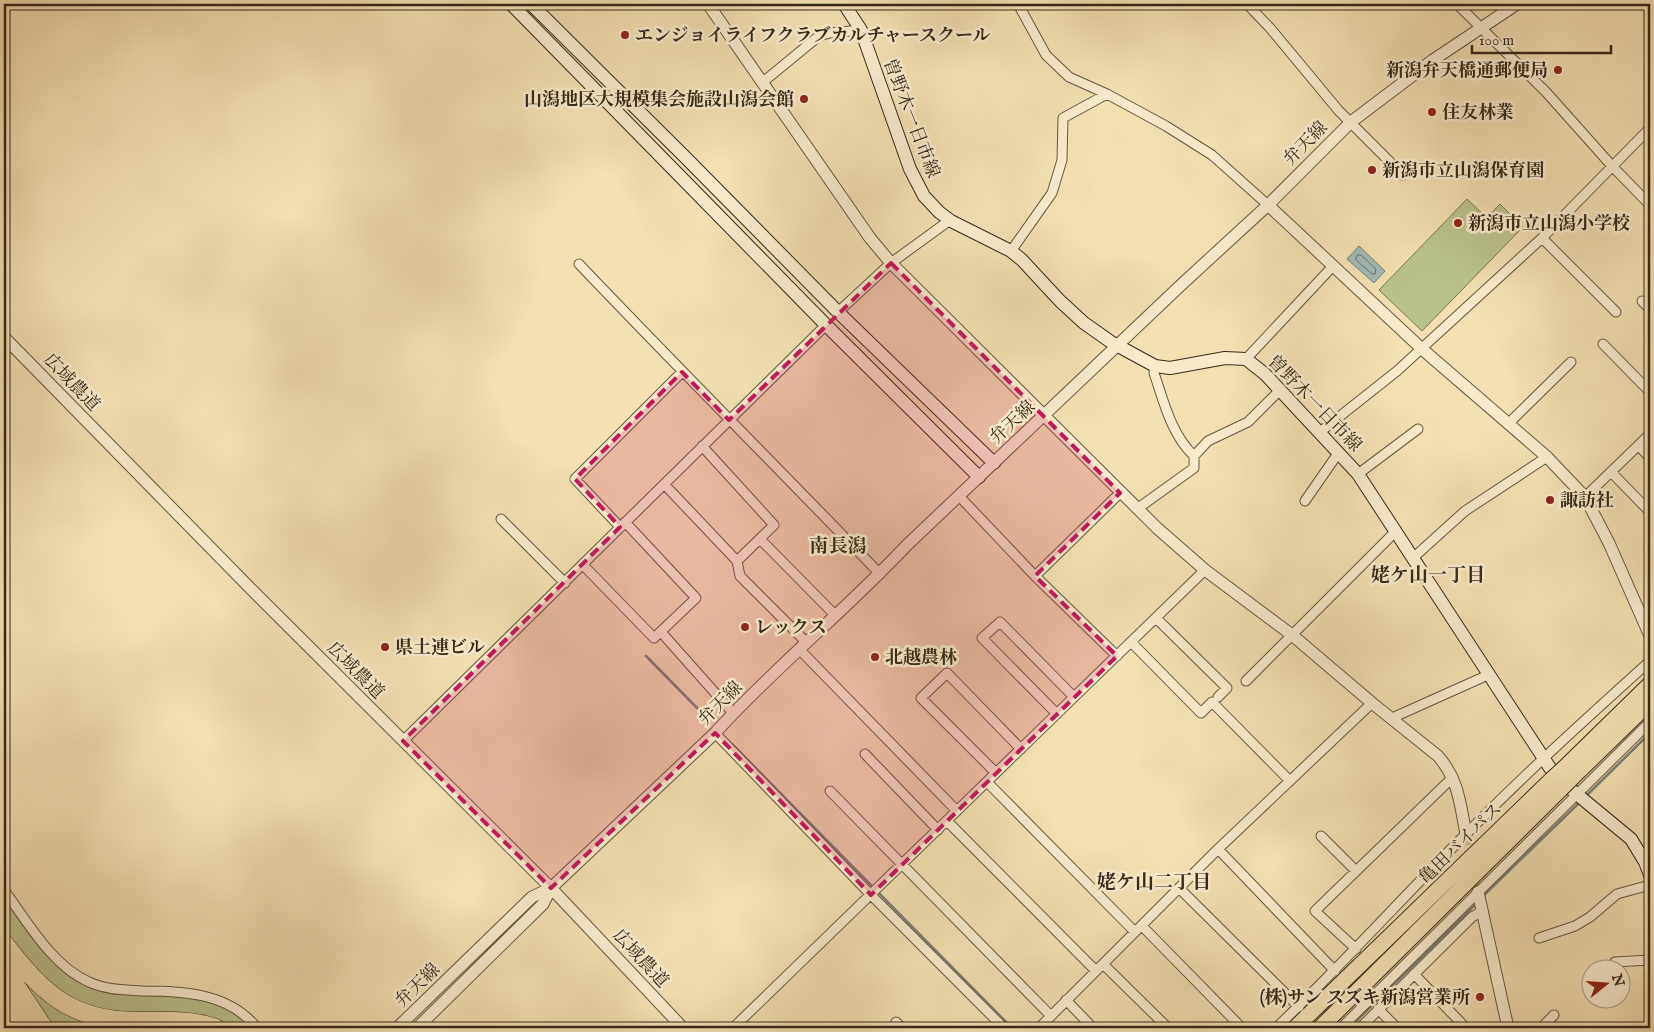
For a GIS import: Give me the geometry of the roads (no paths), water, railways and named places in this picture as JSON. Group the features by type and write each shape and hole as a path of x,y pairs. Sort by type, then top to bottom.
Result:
{"highway":[{"name":"亀田バイパス","path":"1320,1028 1566,782 1650,684"},
{"name":"亀田バイパス","path":"1295,1028 1566,782 1650,702"},
{"path":"4,943 23,969 39,986 72,1009 110,1020 186,1021 216,1028"},
{"path":"4,968 44,1028"},
{"path":"4,994 27,1028"},
{"path":"4,1014 12,1028"}],"main road":[{"path":"511,4 826,325 979,477"},
{"path":"532,4 838,312 994,463"},
{"name":"曽野木一日市線","path":"844,4 861,30 910,169 924,196 939,212 950,220 1011,251 1078,318 1118,345 1155,366 1170,368 1225,358 1246,358 1265,374 1278,391 1320,432 1358,474 1488,675 1566,782 1631,839 1645,862 1650,875"}],"street":[{"path":"522,15 532,4"},
{"path":"708,4 870,238 891,263 1137,509 1205,570 1292,635 1438,756 1448,767 1453,777 1459,795 1466,834"},
{"path":"1018,4 1046,55 1069,77 1106,94 1166,126 1212,154 1422,349 1547,457 1585,497 1609,543 1650,636"},
{"path":"1247,4 1270,28 1339,111 1403,175"},
{"name":"弁天線","path":"417,1028 542,904 551,888 715,733 733,712 834,615 880,574 959,496 1268,205 1351,122 1433,60 1517,4"},
{"path":"1461,5 1480,28 1546,92 1612,166 1650,205"},
{"path":"763,82 819,36 861,30"},
{"path":"1011,251 1052,193 1062,160 1063,118 1106,94"},
{"path":"1320,432 1422,349 1542,238 1650,128"},
{"path":"838,312 891,263 950,220"},
{"path":"1542,238 1616,312"},
{"path":"578,264 880,574"},
{"path":"1246,358 1333,266"},
{"path":"1642,301 1650,309"},
{"path":"403,741 826,325"},
{"name":"広域農道","path":"4,337 236,574 551,888 683,1028"},
{"path":"1603,344 1650,392"},
{"path":"1508,424 1571,362"},
{"path":"1155,366 1154,372 1174,429 1184,447 1194,456"},
{"path":"582,565 654,638 696,598 623,524 575,479 682,372"},
{"path":"1137,509 1194,468 1194,456 1208,441 1248,422 1278,391"},
{"path":"1358,474 1418,429"},
{"path":"1585,497 1650,434"},
{"path":"702,446 774,525 738,561"},
{"path":"1639,446 1650,458"},
{"path":"1305,501 1339,452"},
{"path":"1413,558 1465,511 1547,457"},
{"path":"1611,472 1650,512"},
{"path":"664,484 738,561 740,576 957,811"},
{"path":"1035,576 1120,493"},
{"path":"959,496 1035,576 1117,656"},
{"path":"501,520 565,583"},
{"path":"1246,681 1396,531"},
{"path":"760,539 834,615"},
{"path":"733,1028 1205,570"},
{"path":"1156,618 1227,688 1218,698"},
{"path":"1057,714 982,638 1000,622 1074,697"},
{"path":"661,632 733,712"},
{"path":"1131,642 1201,713 1212,702 1290,781"},
{"path":"1360,1028 1472,917 1480,900 1566,782 1650,661"},
{"path":"996,773 921,698 947,673 1022,748"},
{"path":"1392,718 1488,675"},
{"path":"1039,1028 1218,849 1372,703"},
{"path":"1276,1028 1335,971 1466,834 1566,782 1650,722"},
{"path":"715,733 874,892 1004,1028"},
{"path":"865,754 938,830"},
{"path":"1356,949 1315,911 1453,777"},
{"path":"987,782 1242,1028"},
{"path":"830,791 1051,1016"},
{"path":"947,821 1096,971"},
{"path":"1321,836 1356,871"},
{"path":"1218,849 1335,971"},
{"path":"1539,938 1575,926 1590,917 1617,894 1650,885"},
{"name":"弁天線","path":"397,1028 532,897 551,888"},
{"path":"1180,889 1298,1007"},
{"path":"4,890 54,955 65,967 83,979 116,989 178,992 212,998 235,1008 257,1028"},
{"path":"1341,1028 1480,900"},
{"path":"1480,900 1508,1028"},
{"path":"1632,961 1650,960"},
{"path":"1103,964 1168,1028"},
{"path":"1414,974 1466,1028"},
{"path":"1066,1000 1094,1028"},
{"path":"1378,1009 1397,1028"},
{"path":"1541,1028 1554,1015"}],"water":[{"path":"1359,246 1385,271 1374,283 1347,259"}],"waterway":[{"path":"646,656 701,712"},
{"path":"1586,796 1650,733"},
{"path":"732,744 1012,1028"},
{"path":"1482,897 1580,802"},
{"path":"1349,1028 1477,903"}],"tunnel":[{"path":"1466,834 1478,892"}],"place":[{"name":"エンジョイライフクラブカルチャースクール","path":"625,35"},
{"name":"新潟弁天橋通郵便局","path":"1558,70"},
{"name":"山潟地区大規模集会施設山潟会館","path":"804,99"},
{"name":"住友林業","path":"1432,112"},
{"name":"新潟市立山潟保育園","path":"1372,170"},
{"name":"新潟市立山潟小学校","path":"1458,223"},
{"name":"諏訪社","path":"1550,500"},
{"name":"レックス","path":"745,627"},
{"name":"県土連ビル","path":"385,647"},
{"name":"北越農林","path":"875,657"},
{"name":"(株)サン スズキ新潟営業所","path":"1480,997"}],"district":[{"name":"南長潟","path":"838,545"},
{"name":"姥ケ山一丁目","path":"1428,574"},
{"name":"姥ケ山二丁目","path":"1154,881"}]}
